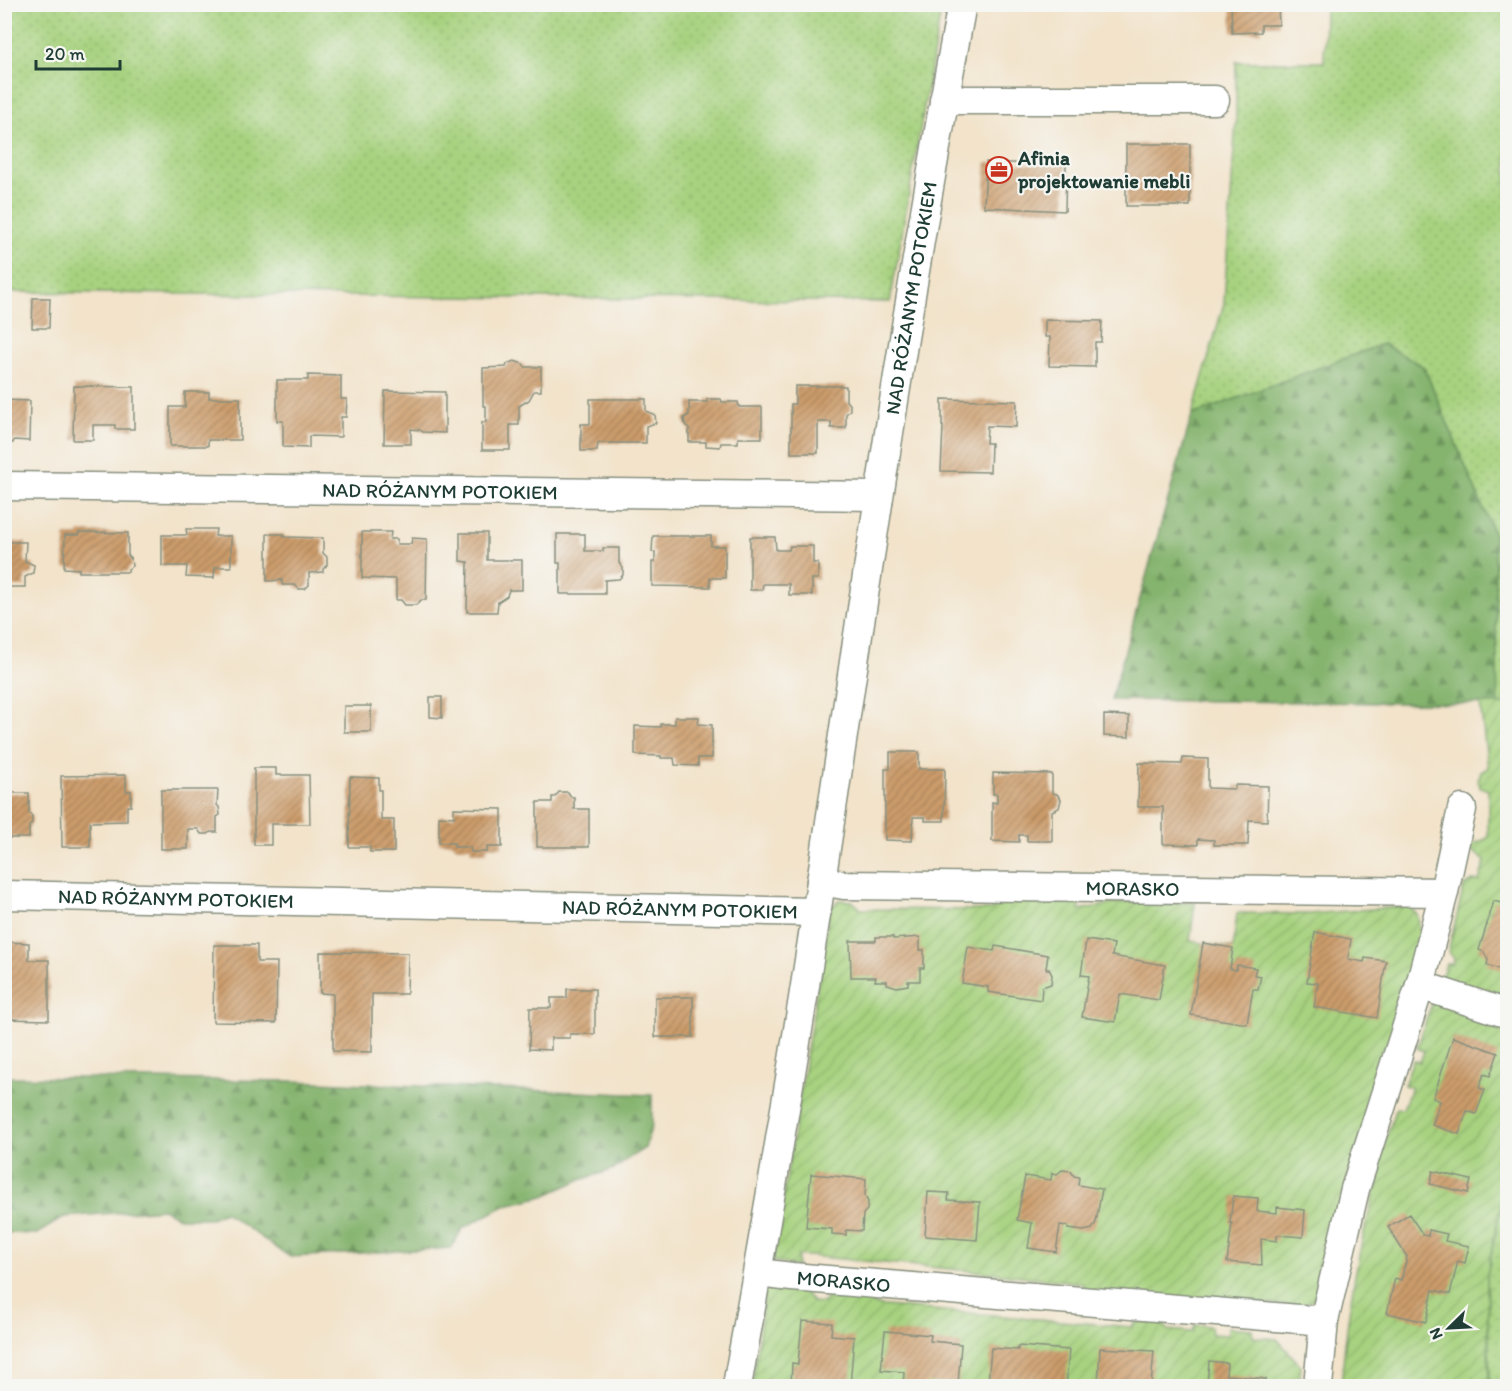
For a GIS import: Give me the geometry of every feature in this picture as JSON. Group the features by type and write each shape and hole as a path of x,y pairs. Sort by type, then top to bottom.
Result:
{"street":[{"name":"NAD RÓŻANYM POTOKIEM","path":"737,1386 758,1273 821,881 909,303 962,4"},
{"path":"944,100 1215,100"},
{"name":"NAD RÓŻANYM POTOKIEM","path":"4,486 878,496"},
{"path":"1318,1386 1324,1321 1355,1189 1420,986 1462,809"},
{"name":"MORASKO","path":"821,881 844,885 1444,892"},
{"name":"NAD RÓŻANYM POTOKIEM","path":"4,895 816,912"},
{"path":"1420,986 1508,1014"},
{"name":"MORASKO","path":"758,1273 1324,1321"}],"green space":[{"path":"5,4 942,5 890,302 5,292"},
{"path":"1325,5 1507,5 1507,704 1498,704 1383,344 1192,415 1224,303 1236,120 1236,62 1324,62"},
{"path":"1383,344 1424,367 1494,534 1498,704 1111,700 1192,415"},
{"path":"1480,704 1507,704 1507,1009 1439,983 1446,964 1452,964 1454,958 1448,952 1464,886 1473,881 1479,881 1485,861 1470,849 1473,844 1488,838 1488,790 1480,787 1478,781 1481,772 1488,768"},
{"path":"839,900 852,901 861,909 992,910 994,901 1080,902 1079,910 1122,902 1195,903 1190,941 1233,948 1237,913 1309,914 1410,906 1418,916 1421,943 1318,1294 1312,1301 1300,1306 1084,1293 1082,1283 994,1273 798,1255 797,1267 773,1261 830,908"},
{"path":"1434,997 1507,1020 1507,1172 1487,1275 1489,1386 1341,1386 1360,1250 1382,1170 1377,1167 1396,1108 1403,1109 1411,1087 1404,1085 1413,1060 1420,1062 1424,1051 1417,1048"},
{"path":"5,1077 290,1081 652,1095 652,1125 645,1148 617,1168 577,1181 544,1196 506,1205 463,1228 451,1248 290,1257 224,1212 211,1218 180,1218 163,1209 64,1217 37,1234 5,1233"},
{"path":"1507,1174 1507,1386 1490,1386 1487,1275"},
{"path":"770,1286 800,1288 813,1302 823,1303 832,1291 873,1294 874,1305 1131,1327 1136,1322 1162,1322 1168,1330 1193,1332 1195,1325 1211,1326 1212,1334 1228,1335 1228,1327 1252,1329 1253,1337 1277,1339 1301,1366 1299,1386 752,1386 765,1290"}],"building":[{"path":"1231,4 1278,4 1279,25 1261,25 1261,32 1232,33"},
{"path":"1126,144 1190,144 1190,206 1126,206"},
{"path":"986,162 1066,165 1065,211 984,207"},
{"path":"33,298 50,298 49,328 32,328"},
{"path":"1045,320 1102,321 1101,342 1095,342 1095,367 1049,366 1050,337 1045,337"},
{"path":"514,361 525,367 541,367 541,391 534,391 529,400 519,406 519,425 510,425 510,450 482,450 482,422 486,422 486,406 483,406 483,368 506,367"},
{"path":"308,375 341,376 341,399 347,399 346,417 341,417 341,437 309,436 309,448 283,447 283,421 277,421 277,380 308,380"},
{"path":"74,386 134,387 134,429 115,429 115,425 93,425 93,440 73,440"},
{"path":"795,386 846,386 846,401 850,404 850,410 846,414 846,428 831,428 831,422 818,422 818,453 791,453 791,404 795,404"},
{"path":"385,391 445,392 445,433 411,429 411,444 384,444"},
{"path":"185,392 209,392 209,398 240,398 240,440 208,440 208,446 170,446 170,407 185,407"},
{"path":"590,399 646,399 646,411 655,415 656,423 646,426 646,443 598,443 597,451 581,451 581,424 590,424"},
{"path":"707,399 738,402 739,407 762,407 762,438 738,438 738,443 721,443 720,447 706,446 706,442 689,442 689,428 685,425 684,418 689,415 689,402 707,402"},
{"path":"942,399 1017,401 1016,427 987,426 986,443 991,443 990,472 941,471"},
{"path":"4,400 30,401 29,441 14,440 13,443 4,443"},
{"path":"186,529 216,529 215,536 231,536 231,567 215,567 214,578 186,577 187,566 162,566 162,535 187,535"},
{"path":"79,532 128,533 128,555 132,566 128,572 79,572 79,569 64,568 65,535 79,535"},
{"path":"362,532 391,532 390,539 397,539 397,544 411,544 412,538 427,539 426,600 421,600 416,605 405,605 401,600 396,600 396,579 362,578"},
{"path":"460,533 487,533 487,560 522,560 522,590 509,590 507,596 498,602 497,612 467,612 468,562 460,561"},
{"path":"267,534 323,538 323,553 327,557 327,565 323,572 309,573 309,585 305,589 299,589 295,585 282,585 282,580 267,581"},
{"path":"557,534 585,534 585,551 619,548 619,563 623,568 623,575 619,579 605,580 605,594 560,594"},
{"path":"653,536 711,536 711,546 725,546 725,578 710,578 710,587 652,586 652,562 655,562 655,552 652,552"},
{"path":"750,537 775,537 776,550 789,550 790,546 813,546 813,563 818,563 818,579 812,579 812,595 789,595 789,584 763,584 762,590 750,590"},
{"path":"4,542 26,542 25,561 34,565 33,573 25,577 25,587 4,587"},
{"path":"430,697 442,697 442,718 430,717"},
{"path":"344,706 371,706 371,732 344,732"},
{"path":"1104,715 1129,716 1129,737 1104,736"},
{"path":"675,717 699,717 698,724 712,725 712,758 698,758 698,766 675,765 674,758 635,755 635,726 661,727 661,724 675,724"},
{"path":"890,752 919,752 919,769 945,769 944,821 925,821 925,817 913,817 912,841 885,840 885,769 890,769"},
{"path":"1183,758 1208,759 1208,788 1235,789 1235,785 1268,786 1267,821 1249,820 1248,845 1214,845 1214,840 1198,839 1198,845 1163,844 1163,807 1138,807 1139,763 1182,764"},
{"path":"254,768 276,768 276,775 309,775 310,824 271,824 271,845 254,845"},
{"path":"993,773 1052,774 1052,793 1057,794 1061,800 1059,808 1052,811 1052,841 1027,841 1027,835 1019,835 1019,842 992,841 992,802 997,803 997,794 993,794"},
{"path":"126,775 126,791 131,791 131,806 127,806 127,821 90,822 90,847 62,847 61,776"},
{"path":"350,777 379,778 381,820 394,820 394,852 370,852 370,847 349,847"},
{"path":"161,790 218,790 217,805 220,815 217,817 217,832 201,834 198,829 188,829 188,849 161,849"},
{"path":"559,792 568,792 571,797 574,797 574,809 589,809 589,847 537,847 537,802 552,802 552,797"},
{"path":"4,793 29,793 29,813 32,816 32,823 29,826 29,838 4,838"},
{"path":"454,808 502,809 502,847 487,847 487,852 471,852 470,847 454,847 454,843 439,843 439,816 454,817"},
{"path":"1494,901 1508,905 1508,972 1487,965 1488,960 1484,952 1479,950"},
{"path":"1315,932 1351,939 1348,959 1364,962 1365,958 1386,961 1377,1018 1314,1007 1318,983 1307,982"},
{"path":"876,937 893,937 893,939 920,937 920,950 924,950 924,968 920,968 920,981 908,981 908,985 897,987 887,984 887,981 875,981 876,977 851,977 850,941 876,941"},
{"path":"1086,940 1114,944 1112,956 1165,965 1159,1000 1120,994 1115,1022 1082,1017 1089,976 1081,975"},
{"path":"4,942 29,943 29,960 49,960 49,1020 4,1019"},
{"path":"1203,943 1233,948 1230,969 1236,970 1237,965 1256,968 1254,975 1261,976 1258,989 1253,989 1247,1024 1191,1015"},
{"path":"214,945 257,945 257,962 277,962 276,1023 213,1022"},
{"path":"995,946 1048,955 1046,969 1049,969 1052,975 1051,984 1042,987 1041,1000 988,992 988,987 962,983 968,947 994,951"},
{"path":"320,952 408,953 407,994 372,994 372,1052 333,1051 333,994 320,993"},
{"path":"567,989 595,989 595,1034 570,1034 570,1038 551,1038 551,1050 529,1049 530,1008 551,1008 551,998 567,998"},
{"path":"655,997 693,997 693,1037 655,1037"},
{"path":"1453,1037 1498,1053 1490,1076 1484,1074 1479,1088 1485,1090 1476,1114 1467,1111 1459,1134 1432,1125 1440,1101 1433,1098"},
{"path":"1062,1170 1071,1171 1074,1176 1079,1177 1078,1185 1102,1189 1096,1222 1092,1229 1084,1231 1068,1229 1068,1226 1060,1225 1056,1252 1028,1248 1032,1223 1017,1220 1025,1176 1051,1180 1052,1173 1057,1174"},
{"path":"1433,1171 1471,1180 1468,1193 1430,1184"},
{"path":"811,1174 866,1179 865,1196 868,1202 867,1210 863,1214 862,1231 846,1230 846,1235 832,1234 832,1229 806,1227"},
{"path":"928,1192 949,1193 948,1200 980,1202 977,1240 925,1236"},
{"path":"1233,1196 1258,1198 1257,1211 1277,1213 1277,1207 1305,1210 1303,1237 1277,1235 1277,1241 1261,1239 1262,1265 1227,1262"},
{"path":"1409,1214 1423,1235 1428,1236 1429,1230 1447,1234 1445,1241 1469,1246 1465,1263 1458,1261 1450,1294 1433,1290 1426,1322 1387,1313 1395,1278 1401,1280 1407,1257 1388,1227"},
{"path":"802,1321 832,1323 831,1335 854,1337 850,1386 791,1386 792,1363 798,1364"},
{"path":"885,1331 931,1335 930,1341 961,1344 958,1385 927,1383 927,1386 903,1386 904,1372 881,1370"},
{"path":"1018,1346 1069,1350 1066,1386 1015,1386 988,1383 991,1348 1018,1350"},
{"path":"1100,1348 1154,1351 1151,1386 1098,1386"},
{"path":"1209,1361 1227,1363 1226,1375 1266,1379 1266,1386 1207,1386"},
{"path":"1360,1382 1399,1385 1399,1386 1359,1386"}],"place":[{"name":"Afinia projektowanie mebli","path":"999,170"}]}
